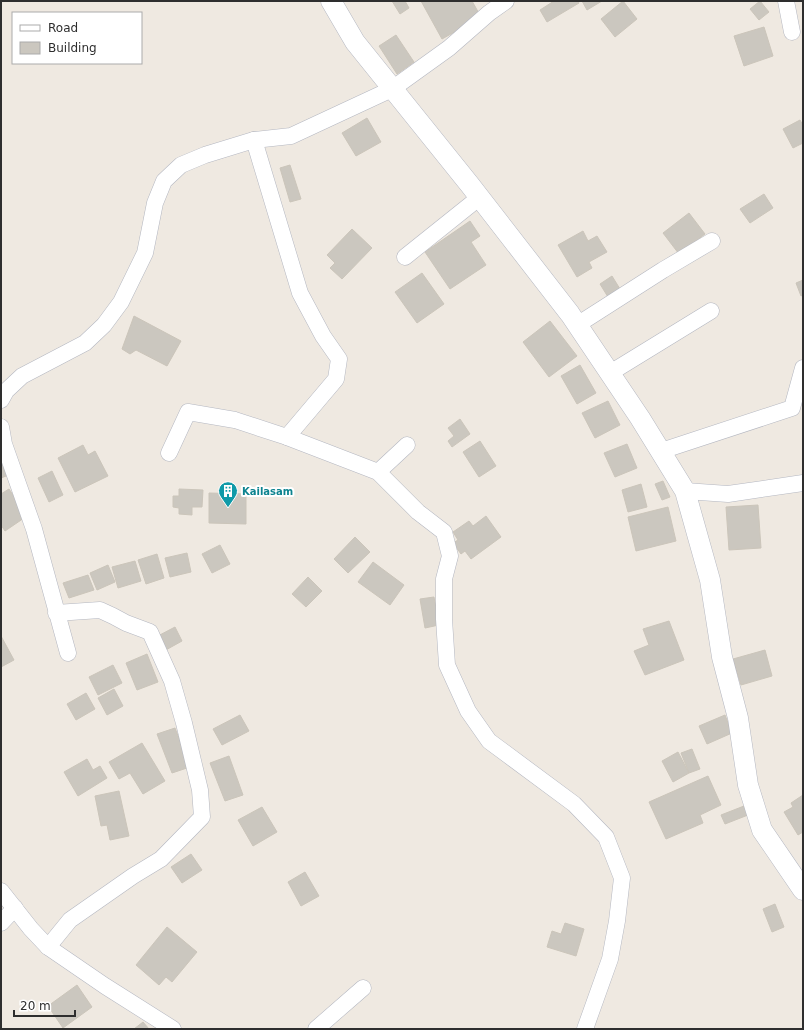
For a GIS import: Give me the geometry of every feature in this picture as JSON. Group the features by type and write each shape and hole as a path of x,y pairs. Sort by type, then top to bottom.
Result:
{"street":[{"path":"331,1 355,42 480,197 577,325 640,418 685,491 710,580 722,657 738,718 748,785 762,830 803,890"},
{"path":"1,400 6,391 22,376 84,343 104,325 121,302 145,253 155,203 164,181 181,165 205,155 254,140 291,136 392,89 449,48 489,13 506,1"},
{"path":"786,1 792,32"},
{"path":"254,140 300,293 323,336 339,360 336,379 287,437"},
{"path":"404,257 480,197"},
{"path":"577,325 663,270 712,241"},
{"path":"610,373 711,311"},
{"path":"661,451 792,408 803,368"},
{"path":"169,453 188,412 236,420 287,437 378,472 418,512 444,532 450,556 444,579 444,619 447,665 468,711 489,741 574,804 606,837 622,878 617,921 610,959 585,1029"},
{"path":"1,427 6,450 34,529 68,652"},
{"path":"378,472 406,446"},
{"path":"685,491 728,494 803,483"},
{"path":"48,947 70,920 133,876 161,859 202,818 200,790 176,695 172,681 150,632 126,623 100,610 56,613"},
{"path":"1,891 31,929 48,947 105,986 173,1029"},
{"path":"1,923 15,908"},
{"path":"316,1029 363,988"}],"building":[{"path":"392,1 405,1 409,8 400,14"},
{"path":"421,1 472,1 481,17 442,39"},
{"path":"554,1 578,1 579,3 547,22 540,10"},
{"path":"582,1 602,1 587,10"},
{"path":"623,1 637,19 615,37 601,19"},
{"path":"760,1 769,12 759,20 750,9"},
{"path":"764,27 773,56 744,66 734,36"},
{"path":"396,35 414,62 397,74 379,46"},
{"path":"367,118 381,142 356,156 342,133"},
{"path":"800,120 803,125 803,143 793,148 783,129"},
{"path":"290,165 301,199 290,202 280,168"},
{"path":"764,194 773,208 750,223 740,209"},
{"path":"689,213 705,234 679,254 663,233"},
{"path":"470,221 480,236 471,242 486,265 450,289 425,252"},
{"path":"352,229 372,248 342,279 330,268 335,263 327,255"},
{"path":"583,231 588,241 597,236 607,252 589,262 592,268 577,277 558,245"},
{"path":"422,273 444,304 417,323 395,292"},
{"path":"612,276 620,289 608,297 600,284"},
{"path":"803,280 803,295 801,296 796,283"},
{"path":"134,316 181,341 167,366 136,350 130,354 122,349"},
{"path":"550,321 577,356 549,377 523,342"},
{"path":"580,365 596,393 577,404 561,376"},
{"path":"608,401 620,425 595,438 582,413"},
{"path":"460,419 470,434 452,447 448,441 454,436 448,428"},
{"path":"480,441 496,466 479,477 463,452"},
{"path":"627,444 637,468 615,477 604,453"},
{"path":"83,445 88,455 95,451 108,476 75,492 58,458"},
{"path":"1,452 11,474 1,478"},
{"path":"52,471 63,495 49,502 38,478"},
{"path":"663,481 670,497 662,500 655,484"},
{"path":"641,484 647,507 628,512 622,490"},
{"path":"9,489 27,516 5,531 1,525 1,494"},
{"path":"179,489 203,490 202,507 192,507 192,515 179,514 179,508 173,507 173,496 179,496"},
{"name":"Kailasam","path":"209,493 246,494 246,524 209,523"},
{"path":"758,505 761,548 729,550 726,507"},
{"path":"668,507 676,541 636,551 628,517"},
{"path":"486,516 501,537 471,559 465,551 461,554 453,543 458,540 453,532 469,521 473,526"},
{"path":"355,537 370,552 348,573 334,559"},
{"path":"220,545 230,564 212,573 202,554"},
{"path":"187,553 191,572 170,577 165,558"},
{"path":"157,554 164,578 146,584 138,560"},
{"path":"135,561 141,581 118,588 112,567"},
{"path":"373,562 404,585 390,605 358,582"},
{"path":"108,565 115,582 97,590 90,573"},
{"path":"88,575 94,590 69,598 63,583"},
{"path":"308,577 322,591 306,607 292,594"},
{"path":"434,597 439,625 425,628 420,599"},
{"path":"669,621 684,660 645,675 634,651 649,645 643,629"},
{"path":"175,627 182,641 164,651 156,637"},
{"path":"1,636 14,660 1,667"},
{"path":"765,650 772,676 741,685 733,659"},
{"path":"147,654 158,682 137,690 126,663"},
{"path":"113,665 122,683 98,695 89,677"},
{"path":"114,689 123,706 107,715 98,698"},
{"path":"86,693 95,709 76,720 67,704"},
{"path":"240,715 249,731 222,745 213,729"},
{"path":"725,715 732,733 707,744 699,726"},
{"path":"175,728 190,767 172,773 157,734"},
{"path":"142,743 165,781 143,794 130,773 119,779 109,762"},
{"path":"692,749 700,769 689,773 681,753"},
{"path":"678,752 689,773 673,782 662,761"},
{"path":"229,756 243,795 225,801 210,763"},
{"path":"87,759 93,770 100,766 107,778 78,796 64,772"},
{"path":"708,776 721,805 700,815 703,823 666,839 649,802"},
{"path":"119,791 129,836 110,840 107,825 101,826 95,796"},
{"path":"803,795 803,832 798,835 784,812 793,807 791,803"},
{"path":"744,806 748,815 725,824 721,815"},
{"path":"262,807 277,832 253,846 238,820"},
{"path":"191,854 202,870 182,883 171,867"},
{"path":"305,872 319,896 301,906 288,882"},
{"path":"775,904 784,927 772,932 763,909"},
{"path":"565,923 584,929 576,956 547,947 552,931 561,934"},
{"path":"167,927 197,952 172,982 166,977 159,985 136,965"},
{"path":"77,985 92,1007 63,1028 48,1006"},
{"path":"143,1022 149,1029 134,1029"}],"place":[{"name":"Kailasam","path":"228,508"}]}
